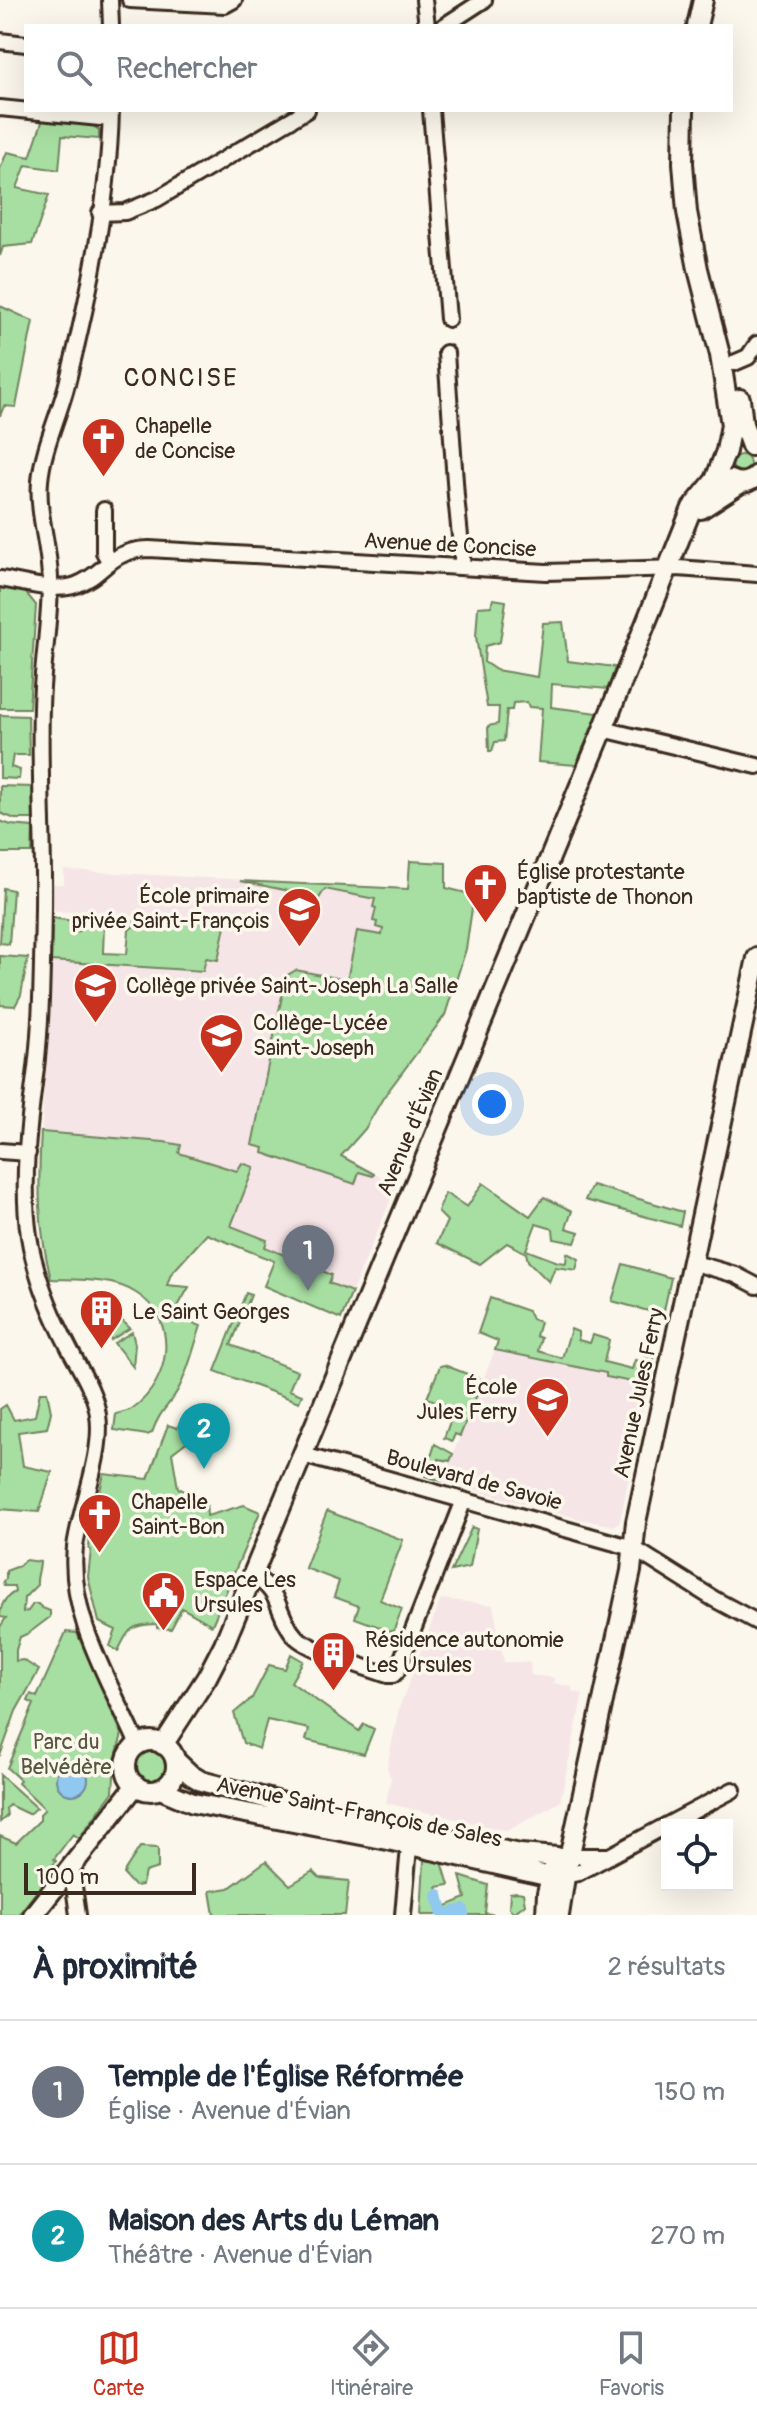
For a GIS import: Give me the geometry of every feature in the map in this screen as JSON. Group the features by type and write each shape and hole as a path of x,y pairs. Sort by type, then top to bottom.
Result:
{"street":[{"path":"110,0 111,24"},
{"path":"130,0 225,5 234,0"},
{"path":"424,0 427,24"},
{"path":"447,24 484,0"},
{"path":"697,24 703,0"},
{"path":"704,24 710,0"},
{"path":"0,41 24,44"},
{"path":"0,108 24,110"},
{"path":"63,112 110,115 106,182 90,279 69,378 41,472 40,508 50,586 41,711 41,984 28,1153 27,1212 36,1267 54,1320 91,1391 99,1415 97,1447 75,1547 77,1599 91,1640 138,1745"},
{"path":"100,213 125,212 157,199 304,112"},
{"path":"431,112 448,319"},
{"name":"Avenue d'Évian","path":"169,1752 216,1661 253,1576 692,508 712,484 724,458 731,425 724,377 687,212 683,174 684,112"},
{"path":"691,112 700,235 734,363 743,424 754,449"},
{"path":"734,363 748,357 757,344"},
{"path":"446,353 463,567"},
{"path":"750,484 726,477 724,458 738,444 754,449"},
{"name":"Avenue d'Évian","path":"685,530 707,504 750,484"},
{"path":"0,579 50,586 78,585 109,561 104,552 104,510"},
{"name":"Avenue de Concise","path":"109,561 141,549 546,572 669,568 757,574"},
{"path":"603,729 757,766"},
{"name":"Avenue Jules Ferry","path":"546,1915 567,1850 629,1579 636,1522 757,958"},
{"path":"0,1151 28,1153"},
{"path":"691,1262 736,1275 757,1286"},
{"name":"Boulevard de Savoie","path":"303,1455 633,1548 757,1622"},
{"path":"253,1576 268,1585 290,1630 302,1642 390,1676 397,1671 464,1500"},
{"path":"151,1741 169,1752 173,1777 160,1789 146,1790 136,1785 129,1776 126,1764 130,1753 138,1745 151,1741"},
{"name":"Avenue Saint-François de Sales","path":"169,1752 191,1775 206,1783 558,1877"},
{"path":"33,1915 136,1785"},
{"name":"Avenue Saint-François de Sales","path":"160,1789 193,1803 410,1838 520,1854 567,1850"},
{"path":"678,1819 733,1790"},
{"path":"558,1877 578,1873 661,1828"},
{"path":"403,1915 410,1838"},
{"path":"567,1850 609,1856"},
{"path":"71,1865 78,1915"},
{"name":"Avenue Jules Ferry","path":"558,1877 559,1915"}],"shaded area":[{"name":"Collège-Lycée Saint-Joseph","path":"410,861 446,863 446,888 474,895 466,949 445,1015 383,1098 365,1129 341,1156 397,1185 352,1292 207,1234 171,1274 166,1286 51,1279 43,1248 38,1197 51,961 203,971 206,958 218,960 226,921 53,911 53,884 64,884 64,870 408,889"},
{"name":"École Jules Ferry","path":"495,1350 648,1385 620,1521 614,1526 442,1481"},
{"path":"441,1599 493,1605 504,1662 530,1662 531,1675 554,1678 554,1683 572,1687 572,1691 583,1694 560,1802 507,1831 386,1803 391,1778 387,1768 399,1708"}],"green space":[{"path":"43,119 90,124 99,130 99,139 62,136 59,170 26,165 17,188 49,195 32,244 3,247 0,256 0,169 7,152 30,157"},
{"path":"0,306 33,321 16,407 4,406 0,416"},
{"path":"737,455 745,455 750,464 748,471 737,473 732,468 732,460"},
{"path":"0,585 22,588 36,605 29,708 0,708"},
{"path":"493,599 506,601 500,642 485,646 484,662 496,670 537,677 543,623 563,622 568,661 615,667 608,689 552,684 551,707 598,713 576,765 538,762 542,708 529,707 527,702 513,703 512,710 507,710 504,741 495,742 492,751 489,751 488,726 498,724 499,707 487,707 476,637 478,607 491,606"},
{"path":"0,715 28,716 29,755 13,755 11,767 20,770 19,779 0,778"},
{"path":"0,786 33,787 33,819 15,819 0,813"},
{"path":"0,821 33,827 32,853 0,853"},
{"path":"410,861 446,863 446,888 474,895 466,949 445,1015 383,1098 365,1129 341,1156 374,1174 359,1172 355,1184 263,1153 264,1148 252,1145 286,976 296,970 347,980 357,931 382,935 383,929 376,927 377,922 373,921 375,899 325,889 316,903 308,901 309,895 240,881 408,889"},
{"path":"3,888 13,890 9,944 0,943"},
{"path":"135,916 226,921 218,960 206,958 203,971 51,961 52,918 73,921 76,932 86,922 96,922 104,926 103,953 127,954 129,930 134,926"},
{"path":"0,956 28,958 21,995 15,1006 0,1005"},
{"path":"41,1132 164,1142 181,1145 179,1153 237,1171 242,1163 254,1167 231,1226 267,1240 265,1247 332,1275 329,1283 352,1292 341,1319 264,1286 274,1261 207,1234 171,1274 167,1285 189,1287 173,1315 201,1326 183,1381 152,1433 114,1430 116,1414 133,1408 156,1382 165,1350 164,1333 150,1304 127,1288 95,1281 51,1279 40,1206"},
{"path":"483,1183 530,1216 544,1197 572,1211 566,1228 579,1232 575,1243 554,1239 553,1229 536,1224 526,1250 566,1263 567,1253 579,1259 576,1270 555,1267 549,1282 528,1261 526,1253 507,1243 480,1264 437,1243 447,1221 438,1212 445,1193 467,1207"},
{"path":"592,1185 683,1212 680,1226 585,1200"},
{"path":"623,1264 671,1278 663,1315 612,1301"},
{"path":"246,1293 251,1295 231,1345 297,1371 289,1390 302,1395 299,1402 215,1371"},
{"path":"490,1298 528,1311 532,1319 540,1322 536,1336 541,1338 538,1351 562,1358 571,1329 578,1332 578,1340 590,1343 593,1335 609,1340 604,1362 632,1369 635,1360 644,1362 647,1351 655,1355 648,1385 495,1350 498,1341 478,1333"},
{"path":"98,1303 104,1304 102,1311 117,1316 130,1328 111,1340 94,1309"},
{"path":"132,1332 135,1344 133,1367 114,1343"},
{"path":"440,1366 483,1380 460,1436 455,1434 452,1441 444,1438 455,1408 427,1398"},
{"path":"40,1392 47,1392 51,1412 47,1428 18,1432 23,1466 52,1472 39,1512 0,1509 0,1409 6,1405 14,1420 35,1416"},
{"path":"186,1414 204,1421 194,1428 195,1443 189,1440 172,1453 178,1488 206,1501 207,1516 244,1505 260,1512 212,1625 182,1608 171,1629 157,1628 157,1624 136,1627 129,1632 118,1651 110,1646 116,1630 99,1622 88,1577 90,1533 104,1474 148,1479 168,1425 177,1428"},
{"path":"435,1444 453,1454 450,1461 439,1459 436,1469 446,1472 442,1481 425,1476"},
{"path":"327,1511 403,1540 380,1600 402,1609 393,1632 355,1618 359,1606 334,1597 339,1581 305,1568"},
{"path":"472,1527 477,1529 470,1567 451,1571"},
{"path":"25,1560 40,1562 37,1585 24,1598 23,1612 38,1604 50,1611 50,1617 20,1637 16,1661 23,1660 39,1670 16,1711 0,1756 0,1627 6,1618 0,1617 0,1613 6,1599 15,1592 14,1586 4,1586 3,1581 6,1571"},
{"name":"Parc du Belvédère","path":"66,1632 77,1633 122,1734 115,1761 113,1792 79,1838 73,1834 54,1859 56,1861 45,1876 47,1878 18,1915 0,1915 0,1836 16,1843 40,1820 40,1814 45,1809 7,1768 34,1704 28,1701 31,1694 37,1697"},
{"path":"291,1654 303,1661 291,1682 359,1731 364,1724 374,1729 364,1754 306,1740 309,1729 267,1720 259,1749 243,1743 234,1713 252,1698 269,1665 285,1669"},
{"path":"151,1749 163,1753 167,1765 163,1777 151,1781 139,1777 135,1765 139,1753"},
{"path":"0,1775 37,1808 28,1814 9,1805 6,1808 7,1816 0,1822"},
{"path":"140,1847 158,1848 158,1868 145,1872 142,1885 134,1886 124,1875"},
{"path":"424,1860 442,1862 449,1885 437,1887 444,1907 466,1898 460,1876 488,1885 485,1913 496,1915 421,1915"},
{"path":"266,1861 290,1885 313,1871 320,1878 349,1881 345,1915 214,1915 210,1891 229,1888"},
{"path":"510,1893 523,1893 525,1904 515,1912 509,1908"}],"water":[{"path":"72,1763 83,1768 88,1779 83,1790 72,1795 61,1790 56,1779 61,1768"}],"waterway":[{"path":"438,1895 443,1915"},
{"path":"444,1915 463,1910 463,1915"}],"place":[{"name":"Chapelle de Concise","path":"104,478"},
{"name":"Église protestante baptiste de Thonon","path":"486,924"},
{"name":"École primaire privée Saint-François","path":"300,948"},
{"name":"Collège privée Saint-Joseph La Salle","path":"95,1025"},
{"name":"Collège-Lycée Saint-Joseph","path":"222,1075"},
{"name":"Temple de l'Église Réformée","path":"308,1291"},
{"name":"Le Saint Georges","path":"101,1351"},
{"name":"École Jules Ferry","path":"548,1439"},
{"name":"Maison des Arts du Léman","path":"204,1469"},
{"name":"Chapelle Saint-Bon","path":"100,1554"},
{"name":"Espace Les Ursules","path":"163,1632"},
{"name":"Résidence autonomie Les Ursules","path":"334,1692"}],"district":[{"name":"CONCISE","path":"181,378"}]}
